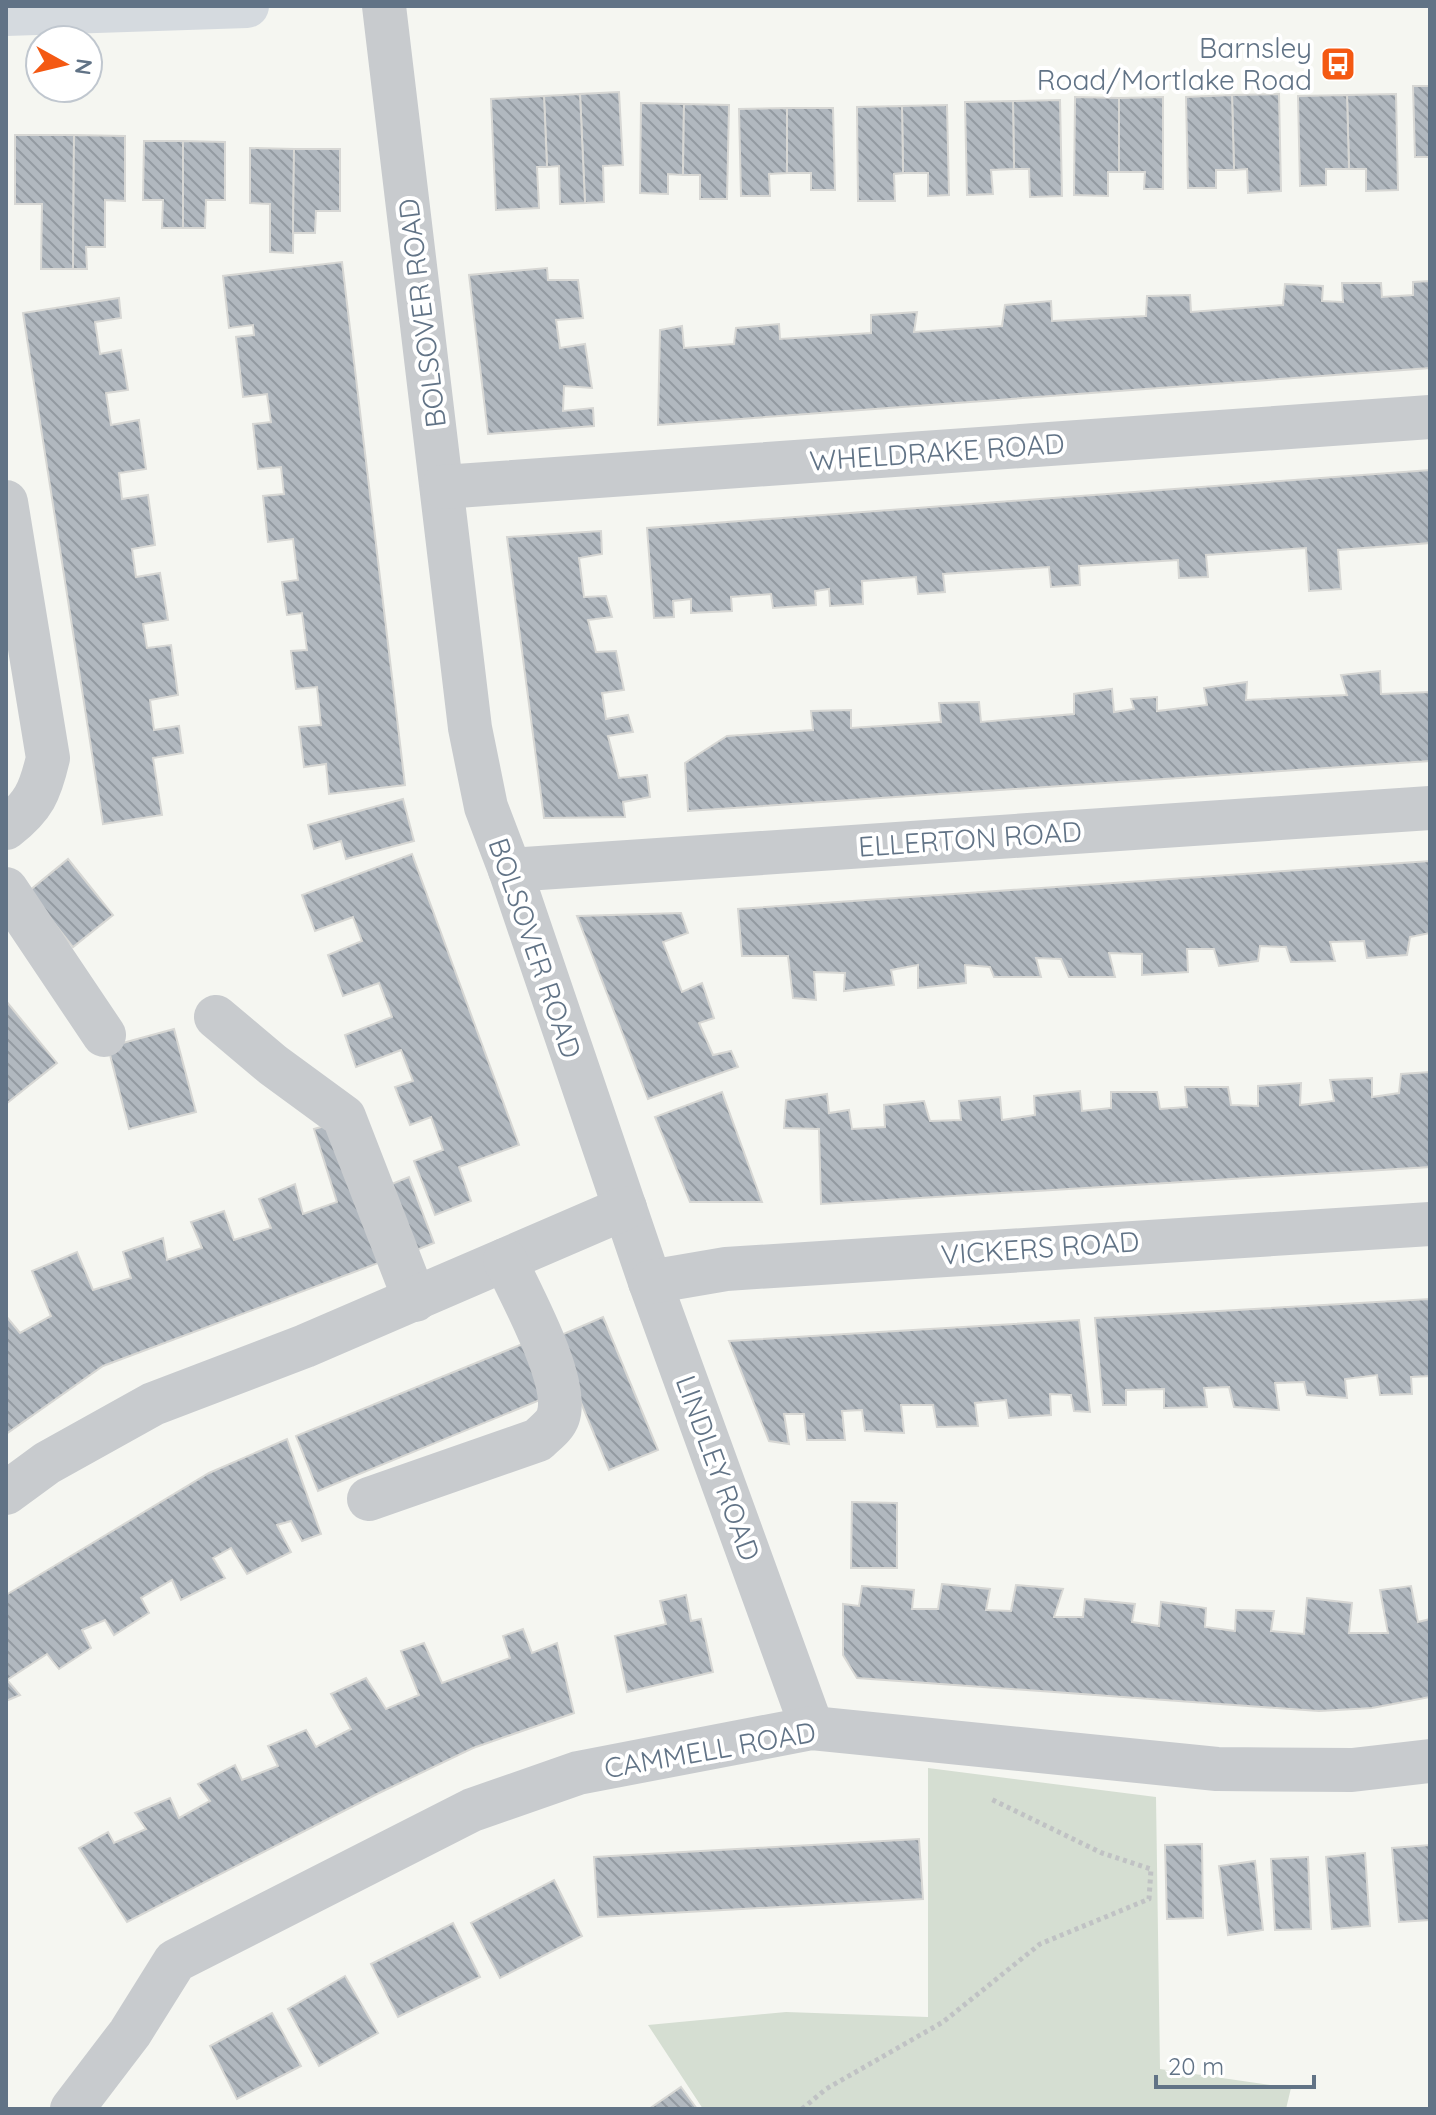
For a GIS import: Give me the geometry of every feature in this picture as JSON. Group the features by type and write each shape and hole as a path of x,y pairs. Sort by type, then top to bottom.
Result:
{"main road":[{"path":"6,14 247,6"}],"street":[{"name":"BOLSOVER ROAD","path":"384,6 470,728 486,807 625,1208"},
{"name":"WHELDRAKE ROAD","path":"443,487 1430,417"},
{"path":"6,502 48,758 41,789 19,818 6,828"},
{"name":"ELLERTON ROAD","path":"510,870 1430,808"},
{"path":"6,889 104,1035"},
{"path":"216,1017 273,1065 344,1117 415,1300"},
{"path":"6,1493 47,1463 153,1404 305,1346 625,1208"},
{"name":"LINDLEY ROAD","path":"625,1208 812,1728"},
{"name":"VICKERS ROAD","path":"650,1282 726,1269 1430,1224"},
{"path":"369,1499 538,1440 557,1421 562,1401 555,1371 505,1260"},
{"name":"CAMMELL ROAD","path":"72,2109 130,2033 175,1961 472,1810 578,1773 812,1728 1217,1769 1352,1770 1430,1761"}],"path":[{"path":"802,2109 826,2089 943,2022 1040,1944 1149,1899 1151,1869 1102,1853 979,1793 978,1746"}],"shaded area":[{"path":"928,1768 1156,1797 1160,2069 1291,2088 1286,2109 703,2109 648,2025 786,2012 928,2017"}],"building":[{"path":"1413,86 1430,86 1430,157 1415,157"},
{"path":"619,92 623,165 603,166 604,202 585,203 580,94"},
{"path":"580,94 585,203 560,204 559,166 547,167 544,96"},
{"path":"1279,94 1281,191 1248,193 1247,169 1234,170 1232,95"},
{"path":"1396,94 1398,190 1366,191 1366,169 1349,169 1347,95"},
{"path":"1232,95 1234,170 1216,170 1216,188 1188,188 1186,97"},
{"path":"1347,95 1349,169 1326,169 1326,185 1300,186 1298,96"},
{"path":"544,96 547,167 537,167 539,208 496,210 491,99"},
{"path":"1075,97 1119,98 1119,172 1108,172 1108,196 1074,195"},
{"path":"1163,97 1163,189 1144,189 1145,172 1119,172 1119,98"},
{"path":"1060,100 1062,196 1030,197 1029,169 1014,169 1013,101"},
{"path":"1013,101 1014,169 991,170 993,194 967,195 965,102"},
{"path":"641,103 684,104 683,175 668,174 668,194 640,193"},
{"path":"684,104 729,105 727,199 700,199 700,175 683,175"},
{"path":"947,105 949,195 928,196 928,173 903,173 902,106"},
{"path":"902,106 903,173 894,174 895,201 858,201 857,107"},
{"path":"787,108 833,108 835,190 811,190 811,173 787,173"},
{"path":"787,108 787,173 769,174 770,196 741,196 739,109"},
{"path":"15,135 74,135 73,269 41,269 42,204 15,204"},
{"path":"74,135 125,136 125,201 105,200 105,247 86,247 87,269 73,269"},
{"path":"144,141 183,141 183,228 162,228 163,200 143,200"},
{"path":"183,141 225,142 225,200 206,200 205,228 183,228"},
{"path":"250,148 294,149 293,253 270,252 270,204 250,203"},
{"path":"294,149 340,149 340,211 316,211 315,233 293,233"},
{"path":"342,262 405,785 329,794 326,764 304,767 299,727 321,725 317,687 296,689 291,651 307,650 302,613 287,615 282,582 298,580 293,539 268,542 263,496 284,494 281,467 258,469 253,424 271,422 267,394 243,397 236,337 254,335 253,325 229,328 223,276"},
{"path":"547,268 548,280 578,280 583,318 556,320 560,348 585,344 592,388 564,386 563,411 593,408 594,426 488,434 469,275"},
{"path":"1430,281 1430,368 658,425 660,330 682,326 684,348 734,344 736,328 779,324 780,339 871,333 871,315 917,312 914,332 1002,326 1005,305 1051,301 1052,321 1146,316 1147,296 1190,295 1191,312 1283,305 1285,284 1323,286 1322,301 1343,302 1342,283 1381,283 1382,297 1413,295 1413,282"},
{"path":"119,298 121,318 95,322 100,354 121,350 128,390 106,393 111,425 139,420 146,469 119,473 122,499 148,495 155,545 132,549 136,577 160,573 168,620 143,624 147,648 171,645 178,695 150,700 154,730 179,726 183,753 153,758 162,815 103,824 23,313"},
{"path":"1430,470 1430,543 1338,550 1341,589 1309,591 1306,548 1206,555 1208,577 1179,578 1178,560 1079,566 1080,585 1051,587 1049,567 943,574 945,592 918,594 916,577 862,581 863,604 830,606 829,589 815,591 816,605 773,608 771,594 731,597 732,611 691,613 691,599 673,601 674,617 654,618 647,528"},
{"path":"601,531 602,554 579,558 584,597 606,596 612,617 588,620 596,652 616,651 624,690 602,693 606,719 628,715 633,732 608,736 619,778 647,775 650,797 623,802 625,817 544,818 507,537"},
{"path":"1380,671 1381,694 1430,692 1430,761 688,811 685,763 727,736 813,730 811,711 851,710 851,728 941,722 939,703 979,702 981,722 1074,714 1074,694 1112,689 1114,712 1134,709 1131,699 1157,697 1157,711 1207,705 1204,688 1247,682 1246,700 1347,695 1341,675"},
{"path":"403,799 414,841 346,859 341,841 314,849 308,825"},
{"path":"412,854 519,1145 459,1167 471,1201 435,1215 414,1161 443,1150 431,1117 410,1125 395,1087 413,1081 401,1050 356,1067 345,1035 392,1017 379,983 343,996 328,955 362,941 353,917 315,931 302,895"},
{"path":"68,859 113,915 73,947 29,891"},
{"path":"1430,861 1430,933 1410,937 1407,955 1367,958 1364,941 1330,942 1335,961 1291,962 1286,947 1260,946 1258,961 1219,966 1214,949 1187,949 1188,972 1142,975 1142,954 1109,953 1115,977 1069,977 1061,959 1036,958 1041,977 994,977 990,967 965,965 966,983 918,988 918,965 891,970 894,985 844,991 845,973 814,972 816,1000 793,998 788,956 742,956 738,909"},
{"path":"681,913 688,933 663,942 682,992 702,983 714,1018 699,1023 713,1055 731,1051 738,1067 648,1099 577,916"},
{"path":"6,1001 57,1063 6,1104"},
{"path":"174,1029 196,1112 129,1129 108,1047"},
{"path":"1430,1072 1430,1167 821,1204 819,1129 784,1128 786,1100 827,1094 829,1113 849,1110 852,1129 885,1127 884,1105 924,1101 930,1121 961,1120 959,1101 1000,1097 1002,1120 1035,1115 1034,1096 1080,1091 1082,1111 1111,1108 1111,1092 1157,1092 1160,1109 1187,1107 1185,1087 1228,1087 1231,1105 1258,1106 1258,1086 1301,1083 1300,1105 1334,1101 1330,1080 1372,1078 1372,1097 1399,1093 1401,1074"},
{"path":"722,1092 762,1202 690,1202 655,1117"},
{"path":"332,1124 381,1262 103,1366 6,1434 6,1316 20,1333 51,1316 32,1271 77,1252 93,1290 131,1278 123,1252 163,1238 167,1260 202,1248 191,1222 224,1211 234,1240 271,1228 259,1199 295,1184 303,1214 337,1202 314,1129"},
{"path":"409,1177 434,1243 409,1253 384,1187"},
{"path":"1430,1299 1430,1376 1411,1377 1412,1394 1380,1395 1377,1375 1345,1379 1347,1398 1307,1395 1304,1382 1275,1383 1279,1410 1234,1407 1229,1387 1204,1388 1207,1407 1164,1408 1164,1389 1126,1390 1126,1405 1103,1405 1095,1318"},
{"path":"603,1317 658,1450 609,1470 554,1338"},
{"path":"1079,1320 1090,1412 1074,1411 1071,1395 1050,1394 1051,1415 1009,1418 1006,1400 975,1403 978,1426 937,1427 933,1405 901,1405 904,1433 865,1431 862,1410 842,1411 845,1440 807,1440 804,1414 784,1414 789,1444 769,1441 729,1341"},
{"path":"530,1341 552,1395 318,1491 296,1436"},
{"path":"287,1439 321,1534 302,1541 291,1521 277,1525 291,1552 247,1574 231,1548 213,1558 225,1578 181,1600 172,1580 141,1598 149,1613 114,1635 105,1620 82,1630 91,1648 59,1669 47,1654 7,1680 20,1695 6,1701 6,1595 209,1473"},
{"path":"852,1502 897,1503 897,1568 851,1568"},
{"path":"942,1584 990,1589 986,1610 1011,1611 1016,1585 1063,1589 1054,1617 1083,1617 1085,1599 1135,1604 1132,1622 1159,1626 1161,1602 1206,1608 1205,1627 1235,1631 1236,1610 1274,1611 1271,1631 1304,1634 1307,1598 1352,1603 1349,1633 1388,1633 1380,1590 1411,1586 1418,1622 1430,1619 1430,1697 1372,1708 1319,1711 857,1678 843,1655 843,1604 859,1606 862,1586 914,1590 912,1609 938,1609"},
{"path":"686,1595 691,1621 701,1619 713,1672 627,1692 615,1636 666,1624 660,1601"},
{"path":"523,1629 532,1653 557,1643 574,1713 473,1748 127,1922 79,1848 108,1832 114,1843 146,1829 135,1813 170,1798 179,1818 210,1801 198,1784 235,1765 242,1780 278,1766 268,1746 306,1730 316,1747 351,1729 331,1694 366,1678 386,1709 419,1695 401,1651 424,1643 442,1683 510,1658 503,1636"},
{"path":"919,1839 923,1899 598,1917 594,1857"},
{"path":"1202,1844 1203,1918 1167,1919 1165,1845"},
{"path":"1430,1845 1430,1920 1399,1922 1392,1848"},
{"path":"1365,1853 1370,1926 1332,1929 1326,1857"},
{"path":"1308,1857 1311,1929 1275,1930 1271,1859"},
{"path":"1255,1861 1263,1930 1228,1935 1219,1866"},
{"path":"554,1880 582,1936 500,1978 471,1923"},
{"path":"453,1923 480,1977 398,2017 371,1964"},
{"path":"345,1976 378,2033 319,2066 288,2009"},
{"path":"272,2013 301,2066 237,2099 210,2046"},
{"path":"681,2087 697,2109 649,2109"}],"place":[{"name":"Barnsley Road/Mortlake Road","path":"1338,64"}]}
